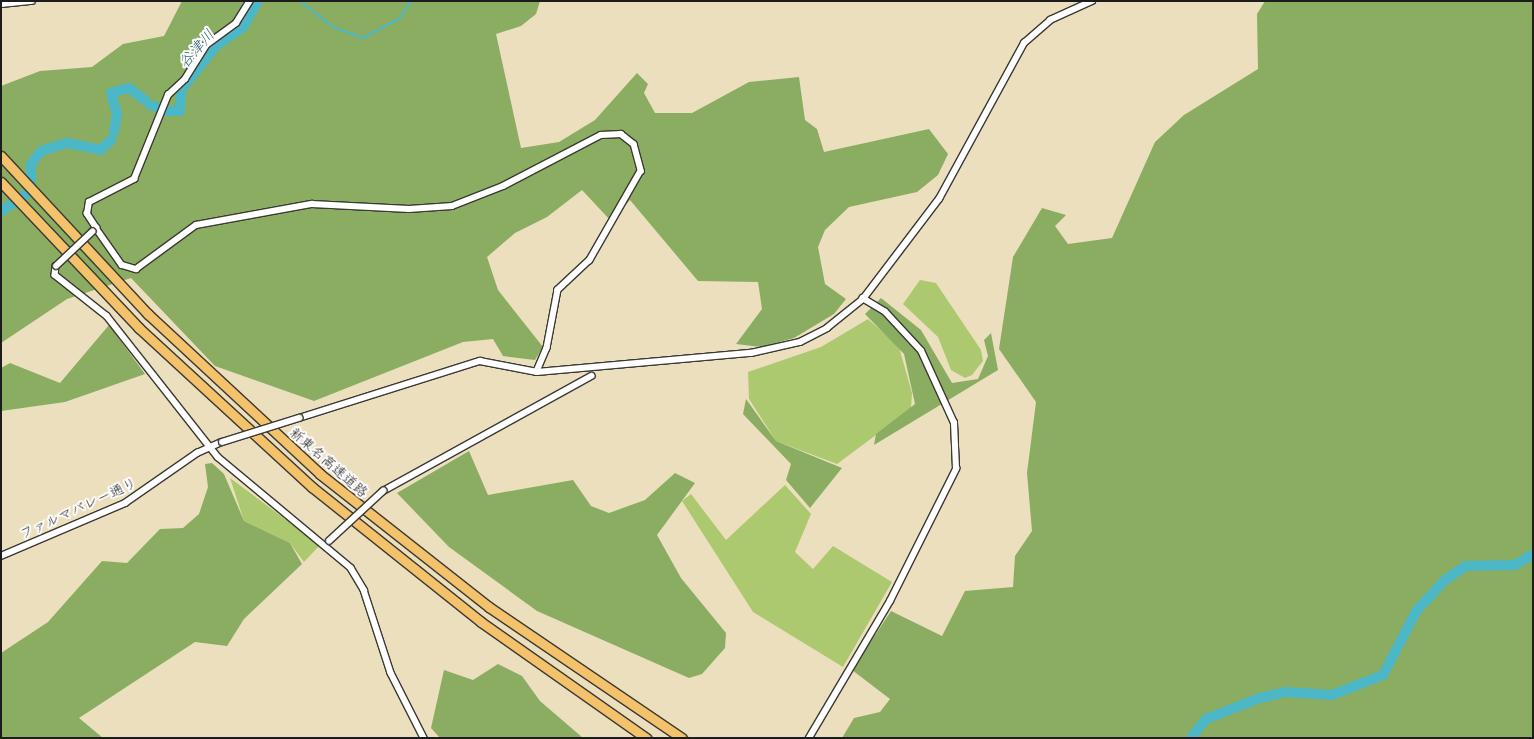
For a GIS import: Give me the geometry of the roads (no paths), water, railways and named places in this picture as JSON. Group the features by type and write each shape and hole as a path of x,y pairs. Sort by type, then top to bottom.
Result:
{"highway":[{"name":"新東名高速道路","path":"1,156 185,351 320,474 490,607 682,738"},
{"name":"新東名高速道路","path":"1,182 44,229 174,362 312,487 481,622 646,738"}],"street":[{"path":"1,4 32,1"},
{"path":"250,1 236,23 206,45 185,79 168,95 134,179 89,202 88,214 94,230 122,265 136,269 196,225 312,204 409,209 452,206 504,186 601,135 621,134 634,144 641,171 590,260 558,290 547,348 537,372"},
{"name":"ファルマバレー通り","path":"1,556 125,503 208,448 222,442 480,361 537,372 782,347 827,328 863,299 939,199 1024,42 1050,20 1092,1"},
{"path":"94,230 56,266 55,276 107,316 208,448 328,543 358,577 391,673 424,738"},
{"path":"809,738 890,601 956,469 954,423 921,350 885,312 863,299"},
{"path":"328,543 383,491 592,376"}],"waterway":[{"name":"谷津川","path":"165,111 180,111 181,90 216,46 243,27 258,1"},
{"path":"300,1 333,27 363,38 400,18 411,1"},
{"name":"谷津川","path":"114,132 117,114 111,93 129,88 145,100"},
{"name":"谷津川","path":"150,105 156,107"},
{"name":"谷津川","path":"1,211 31,191 31,164 41,151 68,143 100,150 111,140"},
{"path":"1191,738 1206,719 1260,698 1286,692 1332,695 1383,675 1417,610 1445,580 1466,566 1515,565 1533,554"}]}
